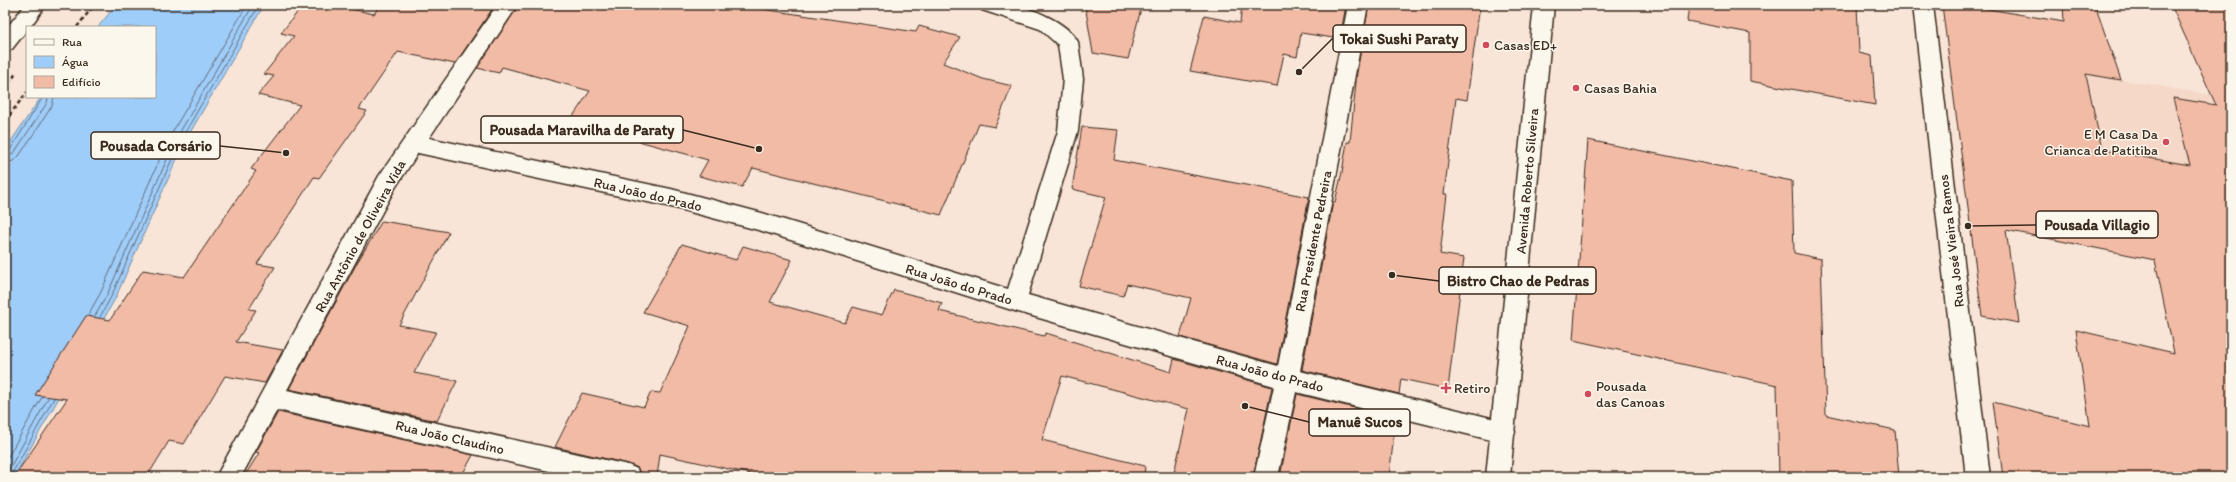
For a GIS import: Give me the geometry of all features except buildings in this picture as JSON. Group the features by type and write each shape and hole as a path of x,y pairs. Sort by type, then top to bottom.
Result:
{"street":[{"path":"5,44 36,5"},
{"name":"Rua Antônio de Oliveira Vida","path":"228,477 272,398 387,182 412,143 508,5"},
{"path":"989,5 1047,24 1068,42 1073,79 1068,131 1016,301"},
{"name":"Rua Presidente Pedreira","path":"1266,477 1287,379 1358,5"},
{"name":"Avenida Roberto Silveira","path":"1498,477 1504,432 1544,5"},
{"name":"Rua José Vieira Ramos","path":"1923,5 1978,477"},
{"name":"Rua João do Prado","path":"412,143 671,198 762,222 1016,301 1287,379 1504,432"},
{"name":"Rua João Claudino","path":"272,398 628,477"}],"path":[{"path":"78,26 94,5"},
{"path":"5,89 20,68"},
{"path":"5,121 26,93"}],"shaded area":[{"name":"E M Casa Da Crianca de Patitiba","path":"2087,74 2231,98 2231,242 2106,169"}],"water":[{"path":"116,5 264,5 184,143 115,299 14,477 5,477 5,150 40,98 156,98 156,26 99,26"}],"place":[{"name":"Casas ED+","path":"1486,45"},
{"name":"Tokai Sushi Paraty","path":"1299,72"},
{"name":"Casas Bahia","path":"1576,88"},
{"name":"E M Casa Da Crianca de Patitiba","path":"2166,142"},
{"name":"Pousada Maravilha de Paraty","path":"759,149"},
{"name":"Pousada Corsário","path":"286,153"},
{"name":"Pousada Villagio","path":"1968,226"},
{"name":"Bistro Chao de Pedras","path":"1392,275"},
{"name":"Retiro","path":"1446,388"},
{"name":"Pousada das Canoas","path":"1588,394"},
{"name":"Manuê Sucos","path":"1245,406"}]}
